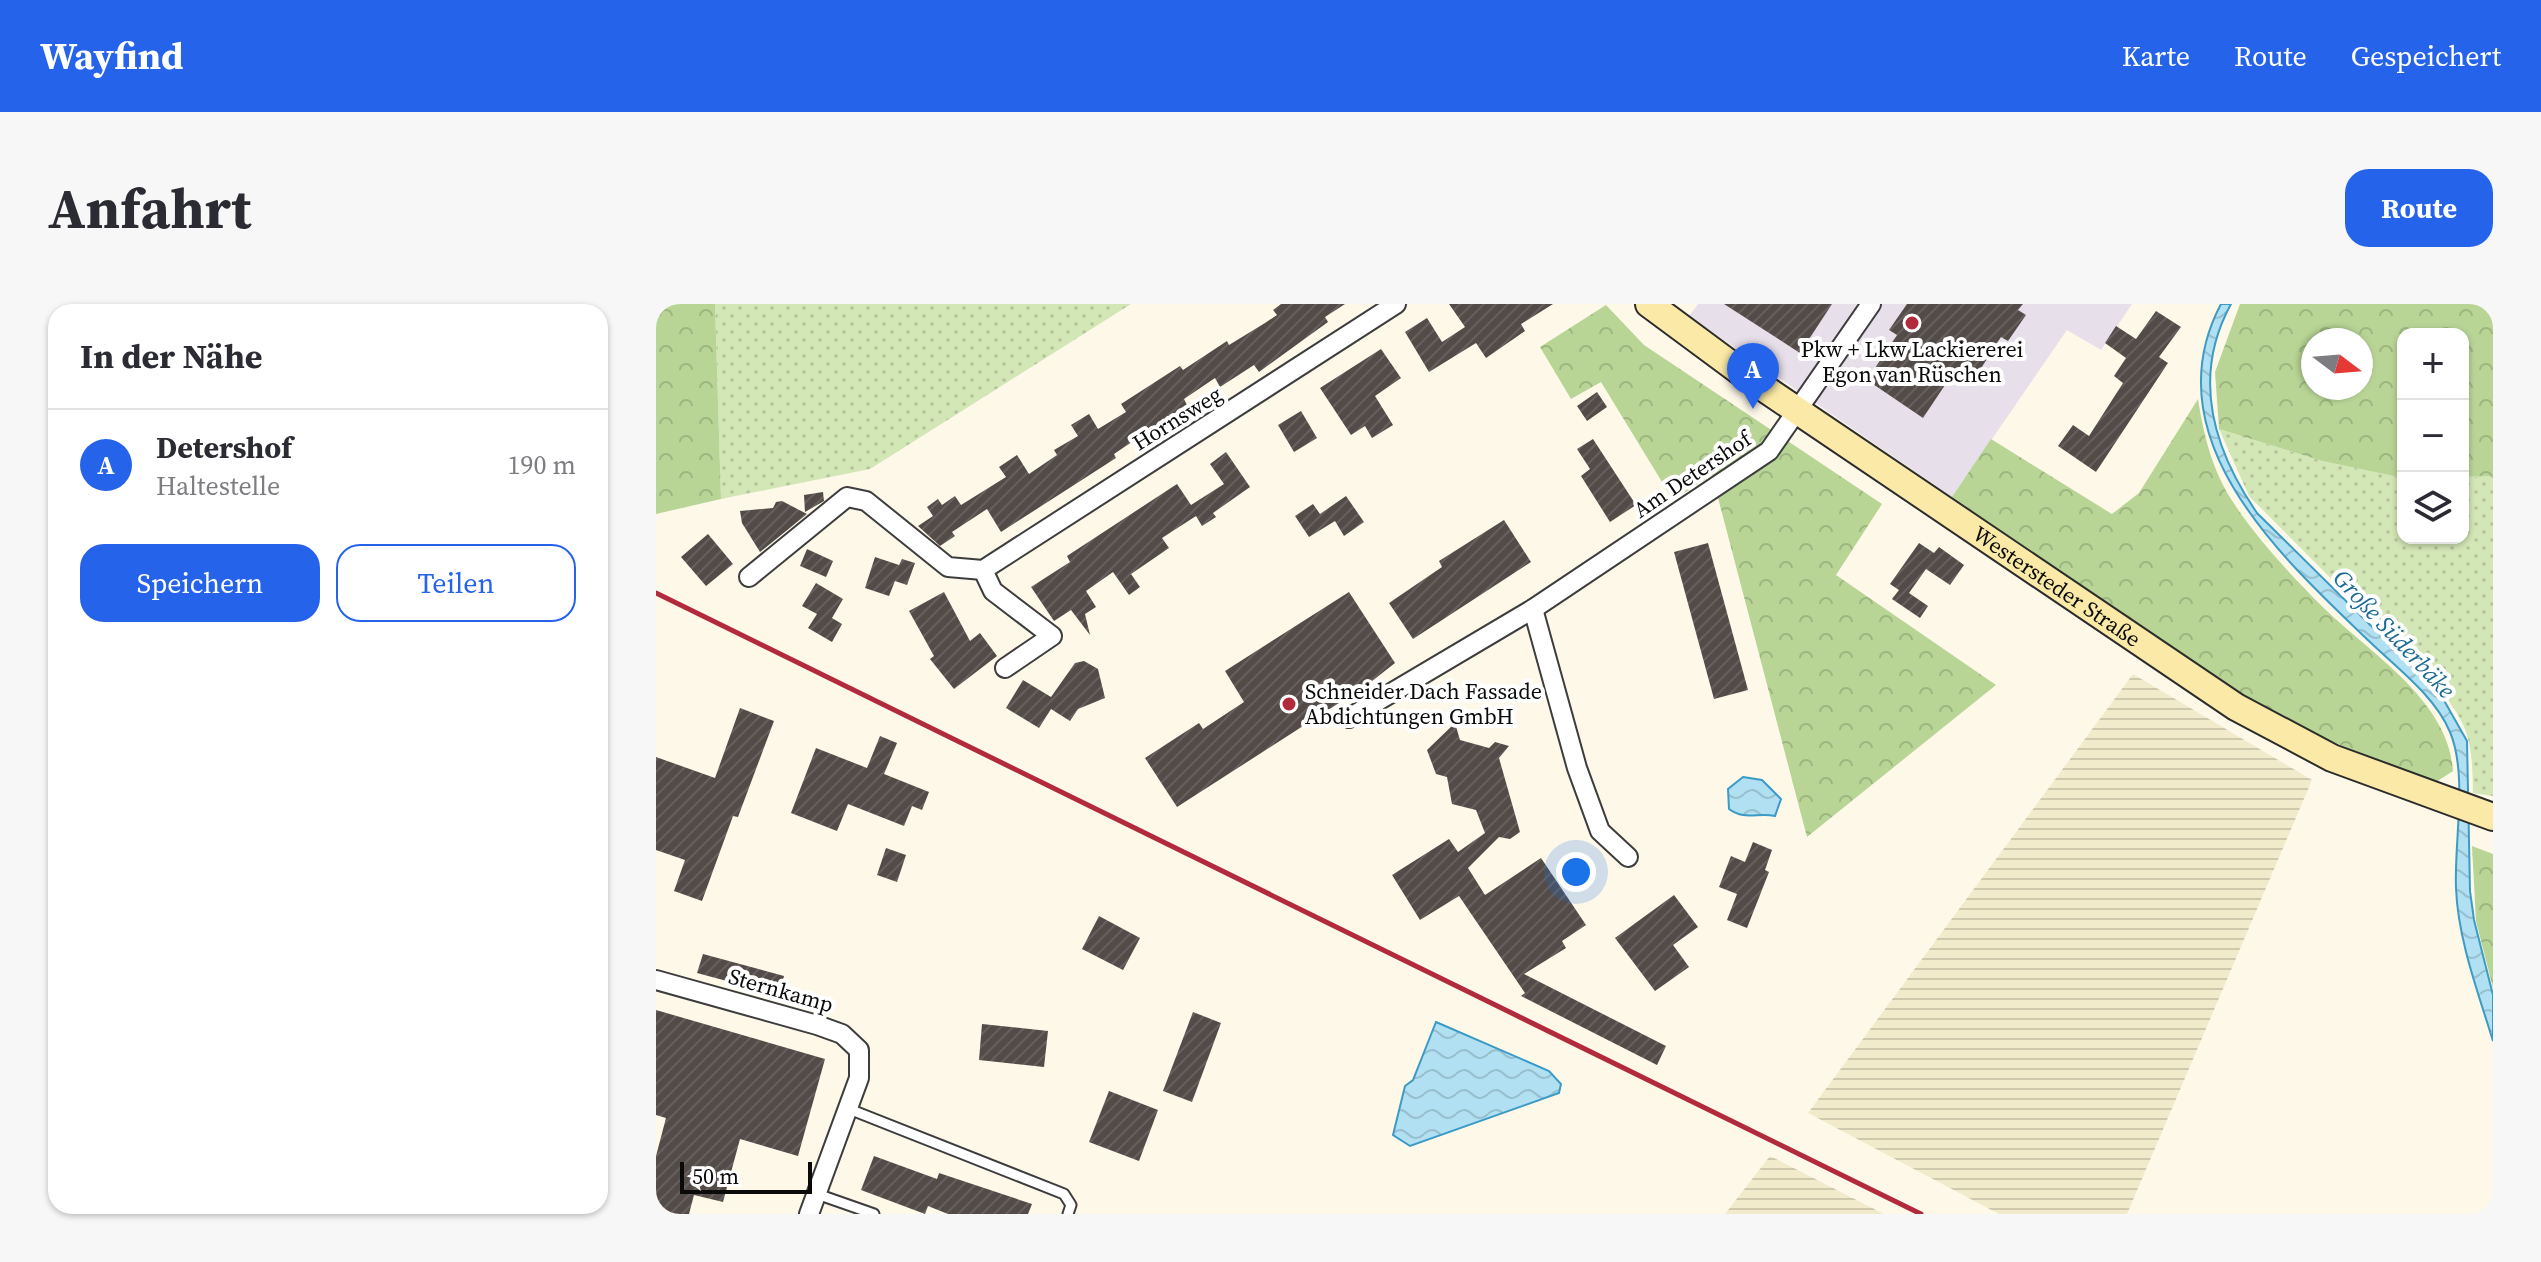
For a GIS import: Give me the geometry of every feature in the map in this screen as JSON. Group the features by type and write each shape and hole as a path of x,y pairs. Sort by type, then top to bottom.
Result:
{"main road":[{"name":"Westersteder Straße","path":"1649,304 1685,333 2236,707 2332,758 2488,816"}],"street":[{"name":"Hornsweg","path":"983,570 1396,304"},
{"name":"Am Detershof","path":"1349,718 1533,609 1769,451 1871,304"},
{"path":"749,577 847,497 866,501 948,567 983,570 993,591 1052,636 1005,668"},
{"path":"1533,609 1577,768 1600,831 1628,857"},
{"name":"Sternkamp","path":"656,980 842,1034 859,1050 859,1078 809,1214"}],"lane":[{"path":"849,1109 1064,1194 1071,1205 1068,1214"},
{"path":"817,1194 874,1214"}],"shaded area":[{"path":"1698,304 2132,304 2101,350 2067,330 1952,497 1689,316"},
{"path":"2133,674 2312,780 2127,1214 1999,1214 1808,1113"},
{"path":"1770,1156 1884,1214 1725,1214"}],"green space":[{"path":"656,304 715,304 721,499 656,514"},
{"path":"715,304 1131,304 870,469 721,499"},
{"path":"2240,304 2493,304 2493,476 2469,477 2469,328 2397,328 2397,477 2322,461 2219,429 2215,372"},
{"path":"1606,305 1644,345 1882,504 1836,575 1996,685 1807,837 1712,475 1673,500 1601,382 1571,399 1540,347"},
{"path":"2198,399 2214,465 2242,516 2316,600 2406,682 2438,723 2448,746 2453,771 2433,784 2310,732 2242,696 1952,497 1991,439 2112,514 2139,493"},
{"path":"2219,429 2322,461 2397,477 2397,544 2469,544 2469,477 2493,476 2493,796 2473,793 2472,759 2467,734 2436,684 2249,496"},
{"path":"2472,846 2493,854 2493,988 2476,921"}],"water":[{"path":"2221,304 2231,304 2212,358 2212,412 2229,464 2242,489 2257,513 2441,695 2467,741 2470,891 2493,995 2493,1041 2470,966 2458,907 2459,788 2450,732 2425,695 2300,573 2265,533 2236,492 2214,448 2202,402 2203,354"},
{"path":"1743,777 1762,780 1781,799 1775,816 1741,815 1729,809 1728,789"},
{"path":"1436,1022 1549,1071 1561,1084 1559,1093 1410,1146 1393,1135 1405,1086 1413,1080"}],"building":[{"path":"1281,304 1345,304 1325,317 1328,322 1259,372 1254,365 1220,387 1215,378 1184,399 1187,405 1114,454 1116,458 1001,532 987,509 952,532 955,536 940,546 918,526 933,516 927,507 938,499 942,505 955,496 961,505 1006,477 999,467 1017,455 1029,474 1057,455 1054,450 1078,436 1071,425 1089,414 1098,429 1126,412 1121,404 1180,366 1183,370 1227,341 1229,345 1265,323 1277,315 1273,310"},
{"path":"1449,304 1553,304 1521,324 1525,331 1486,358 1476,343 1429,372 1405,332 1427,318 1442,342 1465,327"},
{"path":"1724,304 1832,304 1800,353"},
{"path":"1907,304 2023,304 2018,310 2026,315 2008,341 2001,337 1971,384 1953,373 1923,418 1867,380 1897,335 1889,330"},
{"path":"2156,311 2181,327 2159,357 2168,363 2096,472 2058,446 2073,425 2089,436 2123,383 2114,376 2126,358 2105,343 2116,326 2136,339"},
{"path":"1381,349 1401,378 1375,396 1393,425 1372,438 1365,426 1351,435 1320,388"},
{"path":"1597,392 1607,407 1587,421 1577,406"},
{"path":"1301,411 1317,438 1294,452 1278,425"},
{"path":"1593,439 1636,505 1610,522 1581,476 1590,469 1577,449"},
{"path":"1226,452 1250,487 1213,513 1216,517 1202,526 1196,516 1162,538 1169,548 1131,574 1140,587 1129,595 1113,572 1086,591 1096,607 1085,614 1090,635 1071,610 1054,621 1031,587 1070,562 1067,556 1177,484 1191,505 1224,484 1210,464"},
{"path":"823,492 824,501 805,512 804,495"},
{"path":"1346,496 1364,522 1344,536 1335,521 1309,537 1295,516 1313,504 1320,514"},
{"path":"782,501 807,514 760,552 742,523 740,511 773,508 776,502"},
{"path":"1504,520 1531,562 1413,639 1389,603 1442,567 1439,561"},
{"path":"708,534 733,564 706,586 681,557"},
{"path":"1708,543 1748,690 1714,699 1674,552"},
{"path":"1919,543 1934,553 1939,547 1964,565 1950,585 1926,569 1909,593 1928,606 1920,618 1892,599 1899,590 1890,584"},
{"path":"807,549 833,561 826,577 800,566"},
{"path":"875,557 899,565 902,559 915,563 907,585 895,581 889,596 865,588"},
{"path":"816,583 843,599 832,618 842,624 832,642 808,628 817,614 802,606"},
{"path":"944,592 970,641 980,633 997,656 954,689 930,659 934,656 909,611"},
{"name":"Schneider Dach Fassade Abdichtungen GmbH","path":"1349,592 1395,663 1367,685 1177,807 1145,758 1199,723 1203,729 1244,702 1225,671"},
{"path":"1084,661 1098,669 1105,698 1078,709 1070,721 1051,709 1039,728 1006,708 1023,680 1051,697 1075,663"},
{"path":"740,708 774,721 738,817 733,816 702,901 674,891 685,860 656,850 656,757 715,778"},
{"path":"1455,723 1460,740 1489,748 1495,742 1509,746 1499,758 1520,832 1510,839 1499,837 1468,868 1485,895 1541,858 1586,925 1562,941 1566,948 1524,974 1666,1046 1657,1065 1521,996 1525,993 1459,896 1420,920 1392,875 1449,839 1458,852 1485,833 1476,810 1452,804 1447,777 1436,774 1427,750"},
{"path":"880,736 897,743 884,774 929,792 922,810 912,806 904,826 848,804 837,831 791,813 816,748 867,768"},
{"path":"1753,842 1772,850 1765,870 1769,872 1747,928 1727,920 1737,894 1719,887 1731,856 1745,862"},
{"path":"886,848 906,855 897,882 877,875"},
{"path":"1674,895 1698,927 1673,945 1689,967 1655,991 1615,938"},
{"path":"1099,916 1140,938 1123,970 1082,949"},
{"path":"703,954 784,976 779,995 697,973"},
{"path":"656,1010 825,1059 798,1156 740,1139 723,1202 694,1195 689,1214 656,1214 656,1156 666,1118 656,1115"},
{"path":"1193,1012 1221,1023 1192,1102 1163,1091"},
{"path":"982,1024 1048,1031 1044,1067 979,1060"},
{"path":"1109,1091 1158,1110 1139,1161 1089,1142"},
{"path":"874,1156 937,1179 939,1173 1032,1204 1028,1214 948,1214 928,1206 925,1214 861,1190"}],"railway":[{"path":"656,593 1921,1214"}],"place":[{"name":"Pkw + Lkw Lackiererei Egon van Rüschen","path":"1912,323"},
{"name":"Detershof","path":"1753,409"},
{"name":"Schneider Dach Fassade Abdichtungen GmbH","path":"1289,704"}],"water label":[{"name":"Große Süderbäke","path":"2394,634"}]}
